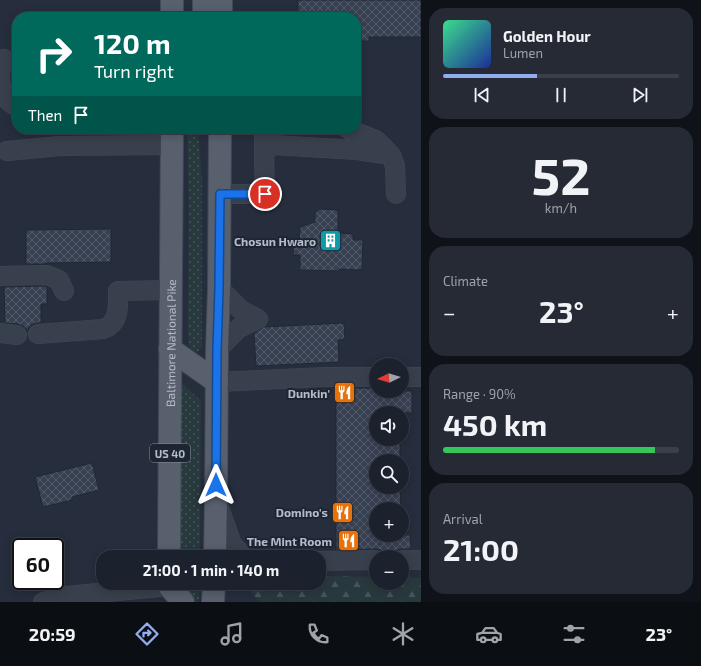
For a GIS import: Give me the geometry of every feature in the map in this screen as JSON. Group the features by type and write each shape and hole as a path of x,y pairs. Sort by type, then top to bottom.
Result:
{"main road":[{"path":"172,0 172,12"},
{"path":"204,0 204,12"},
{"path":"221,0 221,12"},
{"path":"207,134 220,194"},
{"path":"214,550 220,134"},
{"name":"Baltimore National Pike","path":"169,550 172,137"},
{"path":"170,349 217,382"}],"street":[{"path":"0,77 0,70 4,59"},
{"path":"0,83 3,93 12,104"},
{"path":"220,194 265,194 264,134"},
{"path":"361,134 376,140 391,155 395,166 396,194"},
{"path":"3,146 36,140 60,146 172,137"},
{"path":"264,152 274,145 357,150 391,155"},
{"path":"0,276 47,275 59,280 64,291"},
{"path":"217,350 239,328 258,318 241,310 219,288"},
{"path":"38,334 103,329 110,326 116,318 118,291 171,290"},
{"path":"217,382 318,377 369,377"},
{"path":"216,500 232,544 237,550"},
{"path":"326,561 369,560"},
{"path":"409,560 421,560"},
{"path":"44,602 67,596 172,593"}],"green space":[{"path":"187,134 198,134 202,182 202,345 200,350 197,352 190,349 188,336 189,202"},
{"path":"182,383 201,401 200,550 180,550"},
{"path":"326,576 369,577 369,590 409,590 409,577 421,578 421,602 260,602 251,593 252,590 326,590"},
{"path":"184,590 199,590 199,602 192,602"}],"building":[{"path":"298,0 421,0 421,37 369,37 369,41 361,41 361,12 298,12"},
{"name":"Chosun Hwaro","path":"319,209 338,210 338,233 353,234 353,240 363,240 362,270 300,270 300,255 293,255 294,242 299,242 300,227 315,222 315,213"},
{"path":"111,229 111,262 26,264 26,230"},
{"path":"4,287 47,287 47,304 41,304 41,323 31,325 27,332 23,326 5,323"},
{"path":"344,323 345,339 338,340 339,362 256,366 254,333 264,327"},
{"path":"336,388 369,388 369,398 409,398 409,391 412,391 412,413 409,413 409,406 369,406 369,446 400,446 400,454 369,454 369,494 400,494 401,502 369,502 369,542 409,542 410,535 411,549 336,550"},
{"path":"92,463 99,490 72,497 72,500 43,507 35,477"}],"place":[{"name":"Chosun Hwaro","path":"331,241"},
{"name":"Dunkin'","path":"345,393"},
{"name":"Domino's","path":"343,512"},
{"name":"The Mint Room","path":"348,541"}],"route":[{"path":"216,485 220,194 265,194"}]}
